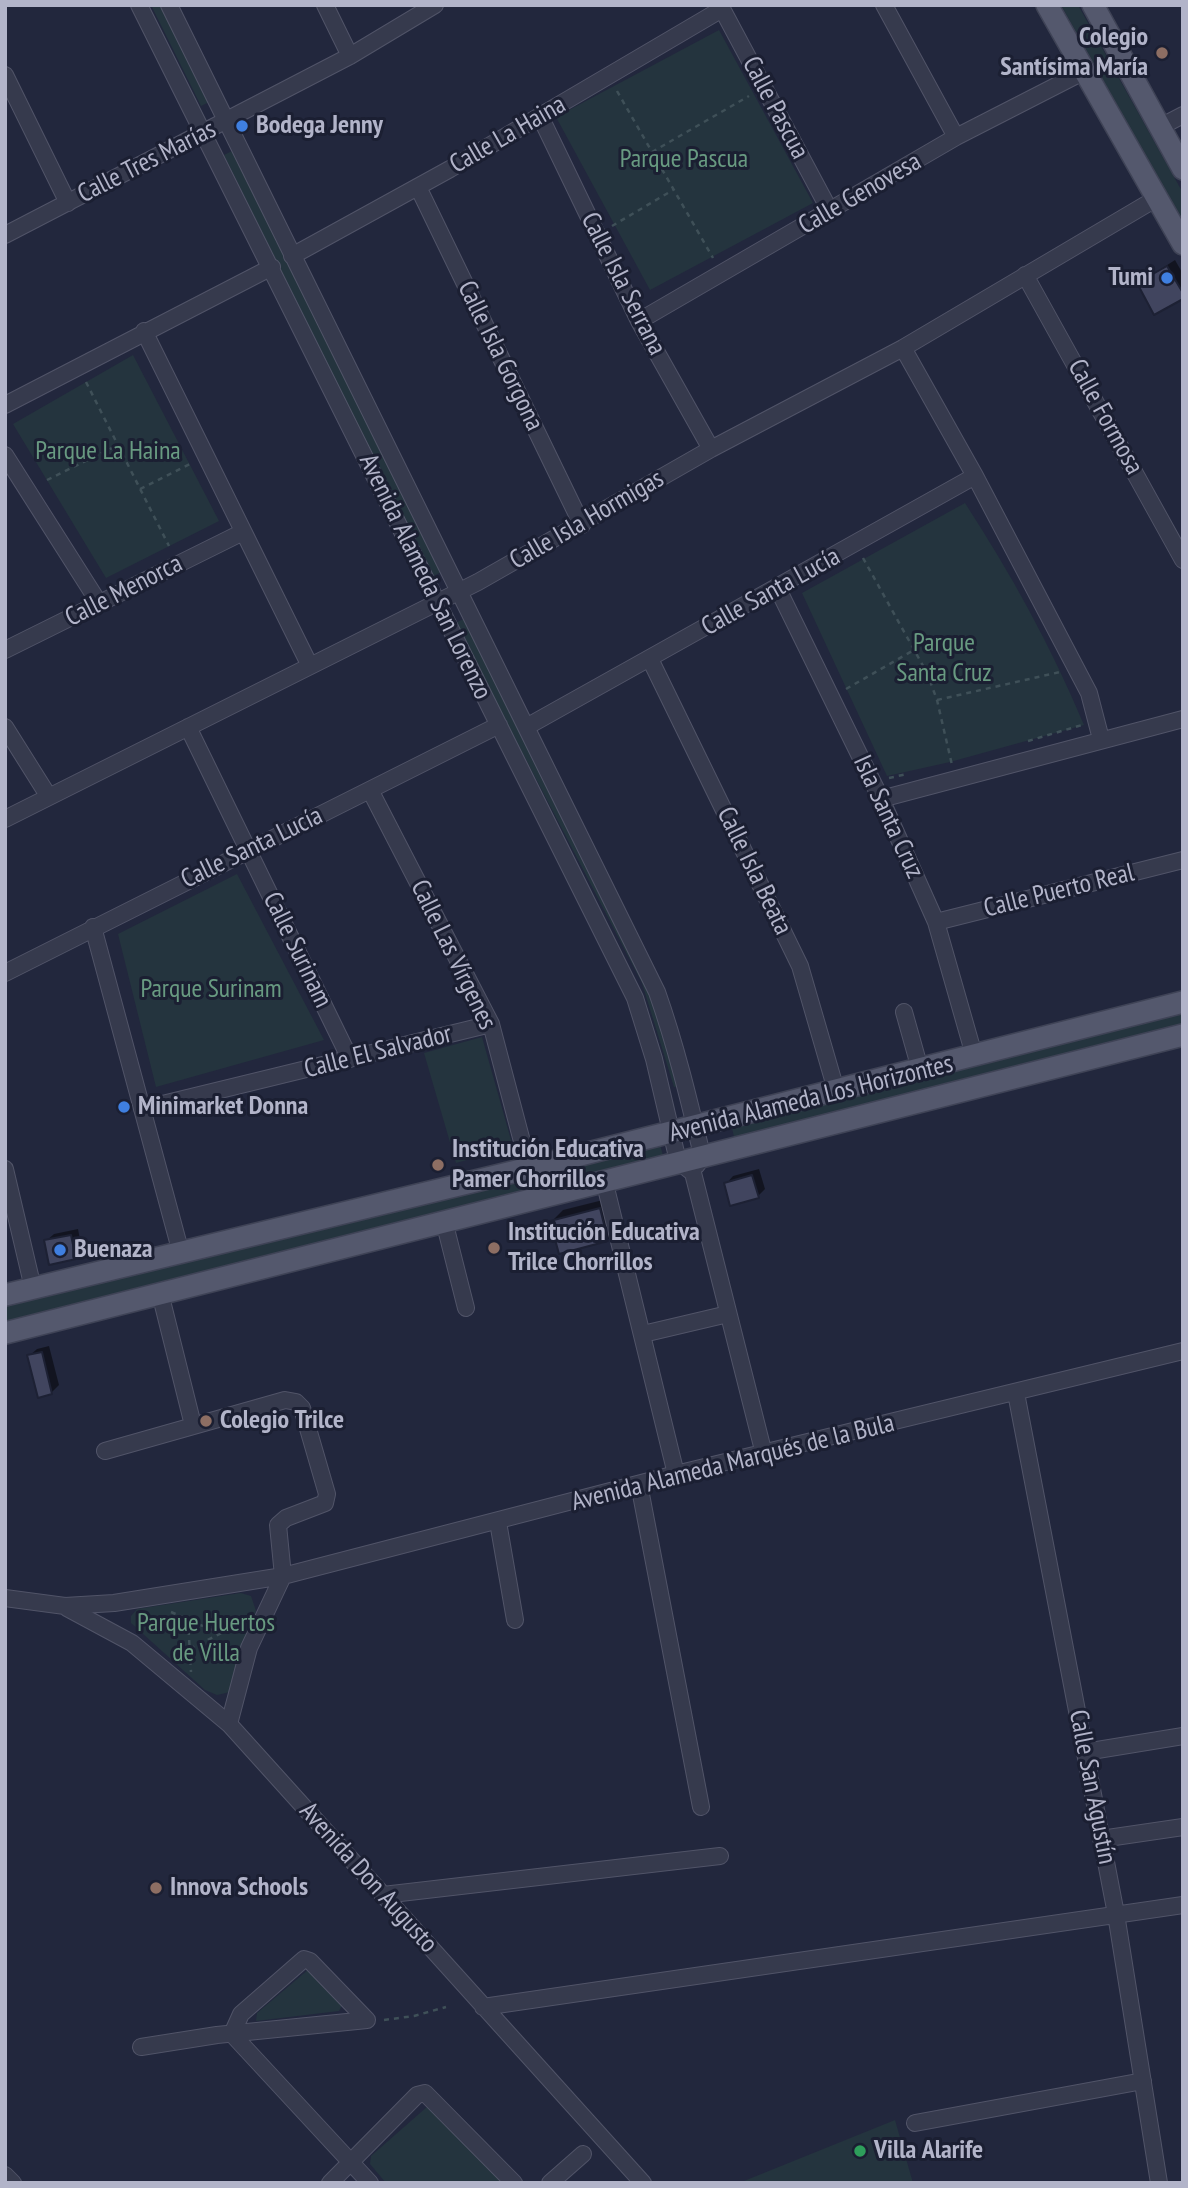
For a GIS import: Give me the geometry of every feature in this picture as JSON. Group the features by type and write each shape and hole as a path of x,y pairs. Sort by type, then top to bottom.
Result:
{"main road":[{"path":"1047,5 1183,244"},
{"path":"1094,5 1183,169"},
{"name":"Avenida Alameda Los Horizontes","path":"5,1295 529,1168 1183,1002"},
{"name":"Avenida Alameda Los Horizontes","path":"5,1333 604,1180 691,1163 1183,1035"}],"street":[{"name":"Avenida Alameda San Lorenzo","path":"139,5 635,998 654,1059 671,1132 691,1163"},
{"name":"Avenida Alameda San Lorenzo","path":"169,5 458,592 528,726 657,992 677,1051 695,1126 691,1163"},
{"path":"324,5 351,57"},
{"name":"Calle Tres Marías","path":"5,235 351,57 435,5"},
{"path":"884,5 956,137"},
{"name":"Calle La Haina","path":"292,256 540,117 721,7"},
{"name":"Calle Pascua","path":"721,7 830,211"},
{"name":"Calle Genovesa","path":"639,321 956,137 1083,72"},
{"path":"5,75 68,203"},
{"path":"1160,127 1183,115"},
{"name":"Calle Isla Serrana","path":"540,117 639,321 711,449"},
{"name":"Calle Isla Gorgona","path":"418,187 582,524"},
{"name":"Calle Isla Hormigas","path":"5,819 438,603 711,449 902,348 1157,198"},
{"path":"5,405 272,267"},
{"name":"Calle Formosa","path":"1025,275 1183,560"},
{"path":"144,331 310,666"},
{"path":"902,348 975,477 1089,693 1101,739"},
{"path":"5,455 100,603"},
{"name":"Calle Santa Lucía","path":"528,726 975,477"},
{"name":"Calle Menorca","path":"5,650 243,532"},
{"name":"Isla Santa Cruz","path":"778,589 881,799 936,922 974,1055"},
{"name":"Calle Isla Beata","path":"650,659 800,966 836,1090"},
{"path":"881,799 1183,719"},
{"name":"Calle Santa Lucía","path":"5,973 499,725"},
{"path":"5,727 48,797"},
{"name":"Calle Surinam","path":"188,727 350,1059"},
{"name":"Calle Las Vírgenes","path":"370,790 491,1024 529,1168"},
{"name":"Calle Puerto Real","path":"936,922 1183,860"},
{"path":"93,927 181,1253"},
{"path":"904,1012 920,1069"},
{"name":"Calle El Salvador","path":"142,1109 491,1024"},
{"path":"691,1163 764,1454"},
{"path":"5,1169 33,1288"},
{"path":"604,1180 676,1474"},
{"path":"444,1221 466,1308"},
{"path":"160,1293 193,1424"},
{"path":"643,1334 728,1314"},
{"name":"Avenida Alameda Marqués de la Bula","path":"5,1598 65,1606 114,1603 283,1576 676,1474 1183,1350"},
{"name":"Calle San Agustín","path":"1016,1393 1116,1914 1159,2183"},
{"path":"104,1451 285,1400 296,1402 302,1408 327,1494 325,1503 286,1518 278,1525 283,1576 244,1664 229,1724"},
{"path":"639,1484 701,1807"},
{"path":"498,1522 515,1620"},
{"name":"Avenida Don Augusto","path":"65,1606 132,1643 229,1724 643,2183"},
{"path":"1085,1752 1183,1736"},
{"path":"1101,1839 1183,1827"},
{"path":"383,1895 720,1856"},
{"path":"483,2007 1183,1905"},
{"path":"232,2034 241,2014 304,1959 310,1961 367,2020"},
{"path":"141,2047 232,2034 367,2020"},
{"path":"232,2034 370,2183"},
{"path":"915,2123 1143,2081"},
{"path":"330,2183 417,2095 425,2093 433,2098 514,2183"},
{"path":"550,2183 583,2154"},
{"path":"5,2175 13,2183"}],"path":[{"path":"608,76 723,272"},
{"path":"652,152 764,88"},
{"path":"597,235 674,190"},
{"path":"86,382 169,546"},
{"path":"47,480 118,445"},
{"path":"140,489 190,464"},
{"path":"853,546 915,650 937,700 956,779"},
{"path":"831,695 915,650"},
{"path":"937,700 1063,671"},
{"path":"178,1607 165,1609 220,1634"},
{"path":"190,1649 252,1617 259,1625"},
{"path":"188,1620 191,1673"},
{"path":"182,1665 198,1678"},
{"path":"367,2020 414,2016 446,2007"}],"green space":[{"path":"151,5 163,5 211,101 201,106"},
{"path":"1061,5 1078,5 1183,193 1183,223"},
{"name":"Parque Pascua","path":"719,30 813,203 650,290 556,117"},
{"path":"234,150 443,571 432,577 224,155"},
{"name":"Parque La Haina","path":"133,355 219,521 106,578 13,424"},
{"name":"Parque Santa Cruz","path":"965,503 1029,611 1084,725 950,762 887,776 802,593"},
{"path":"466,618 647,979 682,1086 674,1087 642,983 455,623"},
{"name":"Parque Surinam","path":"237,874 324,1040 156,1087 118,934"},
{"path":"1183,1009 1183,1027 735,1141 731,1124"},
{"path":"482,1037 513,1147 456,1163 424,1053"},
{"path":"659,1141 664,1159 5,1325 5,1306"},
{"name":"Parque Huertos de Villa","path":"241,1593 251,1596 256,1611 230,1692 217,1695 205,1690 131,1623 131,1616 137,1609"},
{"path":"309,1969 342,2005 339,2011 256,2021 257,2013"},
{"path":"428,2106 504,2183 386,2183 370,2164 371,2156"},
{"name":"Villa Alarife","path":"895,2120 913,2183 739,2183"}],"building":[{"path":"1167,266 1183,293 1183,299 1154,315 1137,283"},
{"path":"752,1175 759,1198 730,1206 724,1183"},
{"path":"600,1208 608,1241 559,1254 550,1221"},
{"name":"Buenaza","path":"71,1235 76,1259 49,1265 44,1240"},
{"path":"42,1352 52,1394 38,1398 27,1355"}],"place":[{"name":"Colegio Santísima María","path":"1162,53"},
{"name":"Bodega Jenny","path":"242,126"},
{"name":"Tumi","path":"1167,278"},
{"name":"Minimarket Donna","path":"124,1107"},
{"name":"Institución Educativa Pamer Chorrillos","path":"438,1165"},
{"name":"Institución Educativa Trilce Chorrillos","path":"494,1248"},
{"name":"Buenaza","path":"60,1250"},
{"name":"Colegio Trilce","path":"206,1421"},
{"name":"Innova Schools","path":"156,1888"},
{"name":"Villa Alarife","path":"860,2151"}]}
